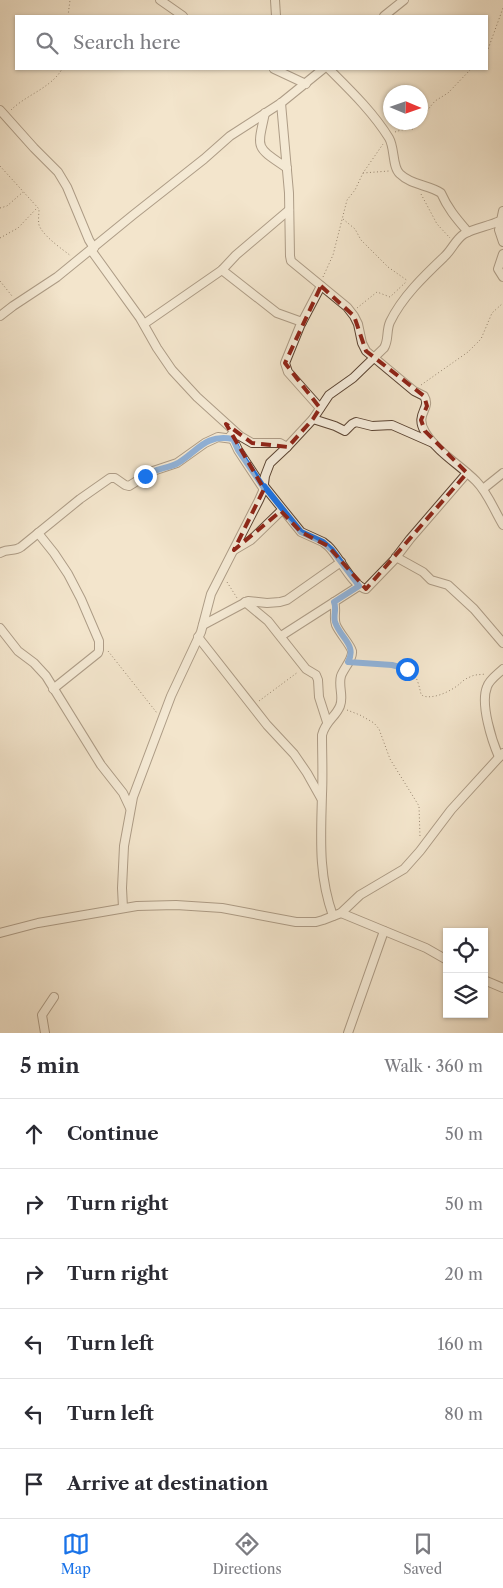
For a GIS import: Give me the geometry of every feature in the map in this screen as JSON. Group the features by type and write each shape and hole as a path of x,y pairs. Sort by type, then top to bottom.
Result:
{"street":[{"path":"160,0 182,15"},
{"path":"275,0 276,15"},
{"path":"385,15 404,0"},
{"path":"279,70 306,84"},
{"path":"0,316 78,261 230,136 282,103 321,70"},
{"path":"329,70 354,93 381,125 393,147 397,171 402,176 418,184 442,193 446,205 468,232"},
{"path":"282,103 290,210 291,261 351,312 358,324 364,347 373,358 414,391 424,396 427,406 422,412 421,420 425,431 434,443 482,489 503,524"},
{"path":"265,113 259,142 261,148 287,168"},
{"path":"2,116 58,172 67,187 92,249 144,324 172,370 240,436 252,443 276,442 287,447"},
{"path":"144,324 222,270 241,250 290,210"},
{"path":"503,212 499,230 503,242"},
{"path":"123,908 124,846 133,796 182,671 203,625 210,594 259,500 264,487 267,468 313,419 330,395 353,378 386,345 390,323 401,306 416,286 445,257 462,235 500,221"},
{"path":"503,254 498,269 503,277"},
{"path":"222,270 277,313 302,322"},
{"path":"320,285 286,360 288,372 320,408"},
{"path":"313,419 336,426 343,431 356,422 372,426 395,425 434,443"},
{"path":"226,424 238,450 282,510 301,532 328,546 359,586 364,589 368,588 396,558 467,473"},
{"path":"0,553 6,549 18,550 80,499 110,478 115,478 129,486 153,471 177,463 205,442 218,437 233,439"},
{"path":"482,489 503,473"},
{"path":"234,550 251,540 282,510"},
{"path":"38,533 68,574 99,642 98,653 53,688"},
{"path":"396,558 423,572 431,580 448,585 474,609 503,643"},
{"path":"203,625 244,603 280,602 287,600 341,562"},
{"path":"281,636 359,586"},
{"path":"334,602 336,607 335,622 348,644 352,656 342,674 340,682 341,702 324,726 322,735 321,858 325,889 337,915 384,931 426,948 443,958"},
{"path":"244,603 262,615 305,667 316,675 319,697 328,722"},
{"path":"0,628 18,651 39,668 102,765 123,793 130,808"},
{"path":"198,637 253,707 294,754 322,800"},
{"path":"0,933 38,923 123,908 176,905 222,908 296,922 316,922 337,915 360,895 404,869 451,810 501,755 488,725 486,688 501,671"},
{"path":"348,1033 384,931"},
{"path":"488,982 503,988"},
{"path":"45,1033 42,1014 54,997"}],"path":[{"path":"68,15 70,0"},
{"path":"488,49 503,8"},
{"path":"2,116 54,80 61,70"},
{"path":"428,109 469,70"},
{"path":"320,285 333,255 347,200 356,190 363,173 388,137 401,130"},
{"path":"0,166 38,208 38,222 41,228 53,242 78,261"},
{"path":"363,173 397,171"},
{"path":"418,184 424,202 437,224 456,243"},
{"path":"0,208 7,206 24,192"},
{"path":"0,238 18,228 38,208"},
{"path":"342,219 355,229 361,240 388,267 416,286"},
{"path":"351,312 377,292 390,297 408,280"},
{"path":"0,281 18,303"},
{"path":"414,391 468,352 480,339 492,313 503,303"},
{"path":"220,574 244,603"},
{"path":"99,642 115,659 162,720"},
{"path":"348,662 392,665 410,670 422,696 428,698 448,692 472,676 501,671"},
{"path":"253,707 305,667"},
{"path":"339,707 360,715 374,723 379,729 390,759 419,806 420,851"}],"highlighted area":[{"path":"321,286 354,316 366,351 424,396 427,406 421,420 425,431 467,473 366,589 328,546 301,532 281,511 234,550 264,489 226,424 252,443 288,447 313,419 320,408 285,363"}],"route":[{"path":"145,476 153,471 177,463 205,442 215,438 225,437 233,439 238,450 264,488 264,486 288,518 296,524 301,532 328,546 359,586 334,602 336,607 335,622 352,652 348,662 392,665 407,669"}]}
